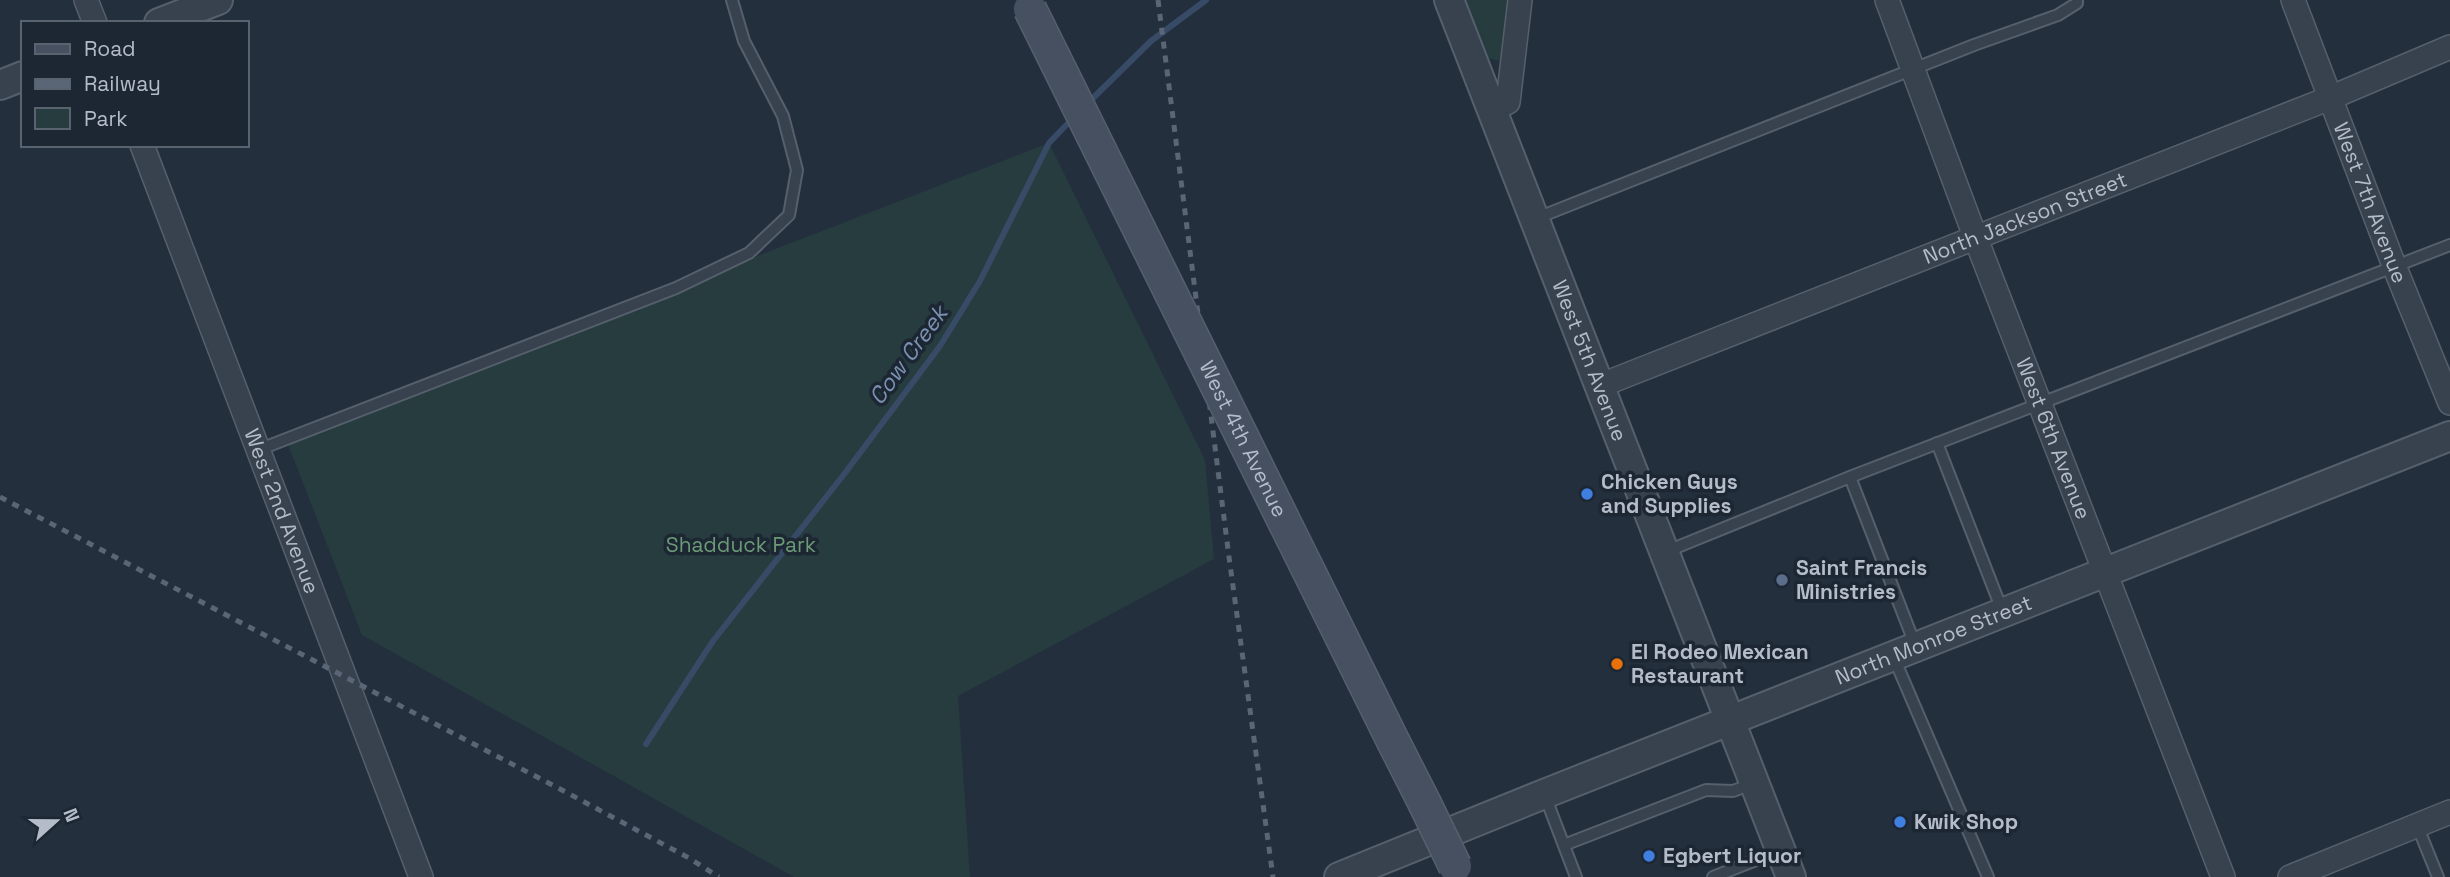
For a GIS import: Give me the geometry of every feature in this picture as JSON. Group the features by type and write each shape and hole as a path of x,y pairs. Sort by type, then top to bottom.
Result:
{"main road":[{"name":"West 4th Avenue","path":"1028,4 1457,871"}],"street":[{"path":"86,0 94,21"},
{"path":"164,21 218,0"},
{"name":"West 5th Avenue","path":"1449,0 1791,877"},
{"path":"1492,110 1508,102 1520,0"},
{"name":"West 6th Avenue","path":"1887,0 1911,70 2223,877"},
{"name":"West 7th Avenue","path":"2293,0 2395,268 2450,403"},
{"name":"North Jackson Street","path":"1600,386 2330,98 2450,47"},
{"path":"0,85 21,77"},
{"name":"West 2nd Avenue","path":"143,147 421,877"},
{"name":"North Monroe Street","path":"1339,877 1544,793 2450,436"},
{"path":"2290,877 2450,812"}],"lane":[{"path":"258,450 676,288 749,253 789,215 797,170 783,116 744,41 732,0"},
{"path":"1535,219 1911,70 2059,15 2080,1"},
{"path":"1665,552 1850,477 2450,245"},
{"path":"1937,443 2003,613"},
{"path":"1850,477 1905,651 1988,877"},
{"path":"1564,845 1706,790 1732,791 1754,783"},
{"path":"1544,793 1576,877"},
{"path":"2417,825 2438,877"},
{"path":"1713,877 1781,850"}],"green space":[{"path":"1465,0 1507,0 1502,56 1499,61 1488,58"},
{"name":"Shadduck Park","path":"1049,143 1205,460 1214,559 958,696 970,877 794,877 362,635 286,439"}],"waterway":[{"name":"Cow Creek","path":"1086,105 1151,41 1206,0"},
{"name":"Cow Creek","path":"646,744 713,641 845,473 940,346 980,281 1049,143 1074,117"}],"railway":[{"path":"1158,0 1273,877"},
{"path":"0,497 560,789 719,877"}],"place":[{"name":"Chicken Guys and Supplies","path":"1587,494"},
{"name":"Saint Francis Ministries","path":"1782,580"},
{"name":"El Rodeo Mexican Restaurant","path":"1617,664"},
{"name":"Kwik Shop","path":"1900,822"},
{"name":"Egbert Liquor","path":"1649,856"}]}
